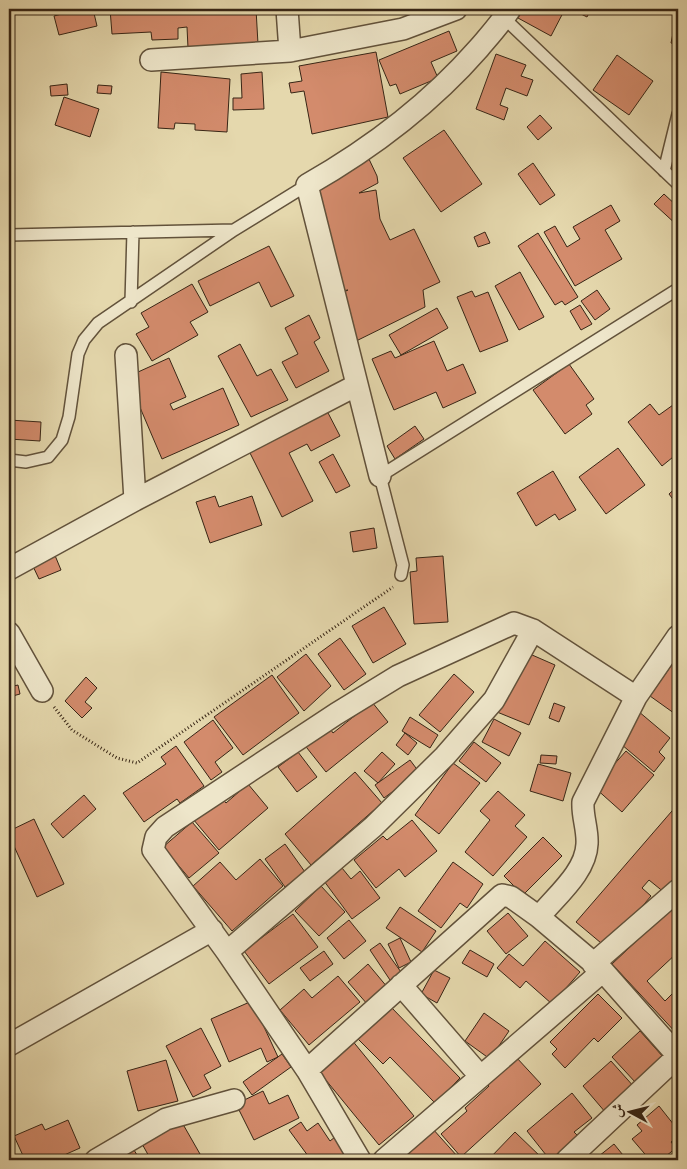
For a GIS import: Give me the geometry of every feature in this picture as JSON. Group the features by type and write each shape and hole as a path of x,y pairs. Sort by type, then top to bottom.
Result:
{"street":[{"path":"287,9 290,51"},
{"path":"150,60 290,51 403,29 456,9"},
{"path":"380,476 307,185 349,160 414,113 458,72 507,13"},
{"path":"126,355 135,500"},
{"path":"9,569 135,500 357,385"},
{"path":"360,1160 307,1070 212,930 153,850 156,837 165,827 336,714 398,676 514,623 533,630 636,697"},
{"path":"227,952 373,826 445,756 494,700 533,630"},
{"path":"9,633 42,691"},
{"path":"539,917 585,862 587,843 582,813 583,802 636,697 678,636"},
{"path":"384,1160 480,1076 678,890"},
{"path":"307,1070 502,895 511,897 539,917 598,967 678,1056 567,1160"},
{"path":"9,1045 212,930"},
{"path":"400,985 480,1076"},
{"path":"96,1160 166,1119 234,1100"}],"lane":[{"path":"507,13 678,184"},
{"path":"664,171 678,114"},
{"path":"9,460 26,462 48,457 62,440 69,417 78,354 84,340 98,323 234,230 307,185"},
{"path":"9,235 234,230"},
{"path":"131,302 133,232"},
{"path":"401,575 403,565 380,476 678,290"}],"path":[{"path":"42,691 72,730 117,758 137,764 390,589 401,575"}],"building":[{"path":"81,9 93,9 97,26 59,35 54,16"},
{"path":"110,9 256,9 258,44 188,48 187,27 178,28 178,39 152,40 151,32 112,34"},
{"path":"523,9 565,9 551,36 518,18"},
{"path":"571,9 591,9 587,17"},
{"path":"631,9 643,9 644,13 632,14"},
{"path":"678,9 678,45 671,43"},
{"path":"449,31 457,51 431,62 438,78 400,94 396,84 390,86 379,60"},
{"path":"376,52 388,117 312,134 304,91 291,93 289,83 302,81 299,66"},
{"path":"496,54 526,65 521,76 533,80 527,96 506,88 500,105 508,108 504,120 476,109"},
{"path":"617,55 653,81 629,115 593,90"},
{"path":"161,72 230,79 227,132 195,130 195,124 175,123 174,129 158,128"},
{"path":"262,72 264,109 233,110 233,98 242,98 241,74"},
{"path":"67,84 68,95 51,96 50,86"},
{"path":"98,85 112,86 111,94 97,93"},
{"path":"678,87 678,136 669,134"},
{"path":"64,97 99,109 90,137 55,125"},
{"path":"540,115 552,128 538,140 527,127"},
{"path":"444,130 482,184 441,212 403,158"},
{"path":"368,157 377,176 378,183 359,193 376,190 380,219 390,240 414,229 440,282 423,290 425,307 346,346 336,296 348,290 326,293 310,173"},
{"path":"533,163 555,195 540,205 518,174"},
{"path":"664,194 678,207 678,226 654,204"},
{"path":"611,205 620,221 605,230 622,259 575,286 544,232 555,226 567,247 580,239 573,227"},
{"path":"485,232 490,243 478,247 474,237"},
{"path":"538,233 578,297 565,305 562,301 555,305 518,246"},
{"path":"269,246 294,296 271,307 259,282 210,306 198,281"},
{"path":"520,272 544,317 519,330 495,286"},
{"path":"192,284 208,312 190,322 198,335 152,361 136,334 149,327 141,313"},
{"path":"597,290 610,309 595,320 581,301"},
{"path":"472,291 475,297 488,292 508,341 480,352 457,297"},
{"path":"580,305 592,324 581,330 570,311"},
{"path":"437,308 448,328 401,355 389,335"},
{"path":"309,315 320,338 314,342 329,371 296,388 282,362 298,354 285,328"},
{"path":"434,341 447,371 463,364 476,393 443,408 436,392 394,410 372,359 391,351 395,358"},
{"path":"240,344 257,376 271,369 288,400 251,417 218,356"},
{"path":"169,358 186,397 170,404 173,410 223,388 239,425 162,459 127,377"},
{"path":"569,364 594,399 586,405 592,414 565,434 533,390"},
{"path":"650,404 659,415 673,405 678,412 678,453 662,466 628,422"},
{"path":"326,409 340,436 311,451 307,444 289,453 313,501 282,517 248,449"},
{"path":"9,420 41,422 40,441 9,439"},
{"path":"415,426 424,439 395,459 387,446"},
{"path":"618,448 645,485 606,514 579,477"},
{"path":"333,454 350,486 336,493 319,462"},
{"path":"553,471 576,510 559,520 555,514 536,526 517,493"},
{"path":"678,486 678,506 669,494"},
{"path":"215,496 219,507 252,496 262,525 210,543 196,502"},
{"path":"374,528 377,548 353,552 350,532"},
{"path":"54,553 61,570 39,579 31,562"},
{"path":"443,556 448,622 414,624 410,572 417,571 416,558"},
{"path":"384,607 406,644 373,663 352,626"},
{"path":"340,638 366,674 344,690 318,654"},
{"path":"523,651 555,665 529,725 497,712"},
{"path":"306,654 331,686 304,711 277,677"},
{"path":"673,663 678,666 678,716 650,696"},
{"path":"454,674 474,692 440,732 419,715"},
{"path":"272,675 299,713 243,755 214,717"},
{"path":"86,677 97,688 85,702 92,708 82,718 65,701"},
{"path":"18,685 20,694 9,697 9,687"},
{"path":"372,702 388,722 326,772 303,743 327,724 333,733"},
{"path":"554,703 565,707 559,722 549,718"},
{"path":"638,711 670,738 659,752 665,758 654,772 615,739"},
{"path":"410,717 438,735 430,748 402,731"},
{"path":"494,719 521,733 509,756 482,742"},
{"path":"213,720 233,748 215,762 222,772 211,780 184,742"},
{"path":"405,733 417,743 408,755 396,745"},
{"path":"474,742 501,763 486,782 459,761"},
{"path":"176,746 204,786 180,803 177,799 144,822 123,793 166,764 161,757"},
{"path":"626,751 654,775 622,812 594,787"},
{"path":"298,752 317,777 297,792 278,767"},
{"path":"382,752 395,764 378,783 364,771"},
{"path":"541,755 557,756 556,764 540,763"},
{"path":"410,760 419,772 384,798 375,785"},
{"path":"453,763 480,783 439,834 415,815"},
{"path":"538,764 571,773 563,801 530,791"},
{"path":"355,772 382,803 311,865 285,834"},
{"path":"248,784 268,808 219,850 193,819 220,796 226,803"},
{"path":"498,791 525,815 515,826 527,837 493,876 465,852 490,820 480,811"},
{"path":"84,795 96,809 63,838 51,824"},
{"path":"678,804 678,877 665,893 649,880 642,888 651,896 607,948 576,922"},
{"path":"34,819 64,884 37,897 9,835 9,831"},
{"path":"412,820 437,851 405,877 399,869 376,888 354,860 383,836 387,840"},
{"path":"192,822 219,853 189,878 163,847"},
{"path":"543,837 562,856 523,895 504,876"},
{"path":"285,844 305,872 285,887 265,859"},
{"path":"260,859 283,886 232,931 193,886 220,862 236,880"},
{"path":"453,862 483,884 467,908 460,903 441,928 418,911"},
{"path":"342,868 351,879 360,871 380,898 352,919 324,881"},
{"path":"321,886 345,912 319,936 295,911"},
{"path":"678,902 678,952 647,981 665,1001 678,988 678,1035 612,964"},
{"path":"400,907 436,931 422,952 386,928"},
{"path":"508,913 528,936 506,954 487,931"},
{"path":"293,914 318,947 269,984 244,951"},
{"path":"349,920 366,941 344,959 327,938"},
{"path":"400,938 411,962 399,968 388,944"},
{"path":"545,941 580,972 552,1004 526,981 520,988 497,968 509,954 523,966"},
{"path":"380,943 401,972 390,980 370,950"},
{"path":"470,950 494,964 487,977 462,963"},
{"path":"324,951 333,964 310,981 300,968"},
{"path":"368,964 388,988 368,1005 348,982"},
{"path":"434,970 450,978 437,1003 421,994"},
{"path":"338,976 360,1002 309,1045 280,1010 304,989 312,998"},
{"path":"598,994 622,1018 598,1042 594,1038 565,1068 552,1054 557,1049 550,1042"},
{"path":"252,1001 278,1057 267,1062 261,1048 229,1062 211,1019"},
{"path":"390,1006 460,1078 435,1103 390,1057 383,1064 355,1036"},
{"path":"484,1013 509,1031 490,1059 465,1041"},
{"path":"201,1028 221,1066 204,1075 211,1088 193,1097 166,1046"},
{"path":"640,1031 664,1058 636,1083 612,1057"},
{"path":"351,1039 414,1116 379,1145 316,1068"},
{"path":"282,1054 291,1067 252,1095 243,1082"},
{"path":"516,1057 541,1084 461,1157 441,1134 467,1111 465,1108"},
{"path":"166,1060 178,1101 138,1111 127,1071"},
{"path":"611,1061 635,1088 606,1113 583,1086"},
{"path":"263,1091 269,1104 288,1095 299,1118 254,1140 236,1104"},
{"path":"572,1093 592,1118 574,1132 578,1136 550,1160 527,1131"},
{"path":"659,1106 678,1130 678,1136 671,1142 676,1148 661,1160 650,1160 632,1139 642,1131 637,1125"},
{"path":"180,1119 200,1154 190,1160 151,1160 141,1142"},
{"path":"68,1120 80,1148 53,1160 25,1160 14,1136 42,1124 45,1130"},
{"path":"301,1122 307,1131 318,1123 330,1141 335,1137 352,1160 311,1160 289,1130"},
{"path":"432,1128 458,1157 454,1160 397,1160"},
{"path":"515,1132 543,1159 488,1160"},
{"path":"614,1144 627,1160 594,1160"},
{"path":"131,1145 140,1160 106,1160"}]}
